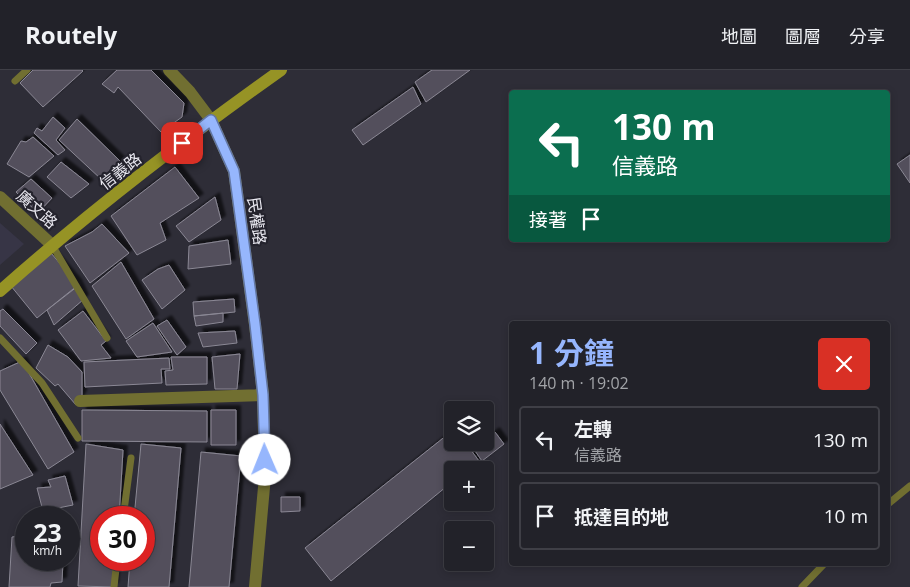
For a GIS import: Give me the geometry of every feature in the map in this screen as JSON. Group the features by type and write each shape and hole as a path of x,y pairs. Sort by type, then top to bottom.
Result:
{"street":[{"name":"民權路","path":"169,70 190,92 211,120 234,171 263,395 265,476 255,587"},
{"name":"信義路","path":"0,291 52,245 211,120 281,70"},
{"name":"廣文路","path":"0,197 52,245"},
{"path":"80,401 263,395"}],"lane":[{"path":"15,81 27,70"},
{"path":"52,245 107,338"},
{"path":"0,338 42,383 78,438"},
{"path":"125,506 131,458"},
{"path":"890,502 910,486"},
{"path":"802,587 822,566"},
{"path":"114,587 116,571"}],"shaded area":[{"path":"0,223 24,244 0,265"}],"building":[{"path":"33,70 83,71 43,107 20,83"},
{"path":"117,70 151,70 184,103 182,117 161,132 118,87 114,93 102,84"},
{"path":"432,70 470,70 426,102 415,82"},
{"path":"413,87 421,104 363,145 352,130"},
{"path":"53,117 65,128 56,140 65,150 58,155 34,133 37,128 42,131"},
{"path":"77,119 122,163 102,180 59,140"},
{"path":"33,137 54,156 29,177 7,164 21,141 26,142"},
{"path":"910,155 910,183 897,164"},
{"path":"61,162 89,184 71,198 47,177"},
{"path":"175,167 199,198 160,223 166,240 137,255 111,216"},
{"path":"31,179 52,198 38,213 16,192"},
{"path":"215,197 221,220 189,242 176,226"},
{"path":"102,224 129,253 90,283 65,246 92,232"},
{"path":"228,240 231,264 188,269 189,246"},
{"path":"51,253 78,285 37,318 11,286"},
{"path":"121,262 154,319 126,339 92,286"},
{"path":"169,265 185,290 162,309 142,280 158,269"},
{"path":"78,286 84,299 54,325 47,310"},
{"path":"234,299 235,312 194,316 193,302"},
{"path":"3,309 37,343 26,354 0,326 0,311"},
{"path":"83,311 106,341 101,345 111,358 81,361 58,330"},
{"path":"223,313 223,322 196,326 194,316"},
{"path":"167,320 186,347 177,355 157,326"},
{"path":"153,323 172,352 137,357 126,341"},
{"path":"235,331 237,343 203,347 198,333"},
{"path":"48,345 68,357 82,372 82,395 76,405 58,384 55,386 36,368"},
{"path":"240,354 237,389 215,389 212,357"},
{"path":"171,357 207,357 207,384 166,385 165,371 173,370"},
{"path":"169,358 170,369 161,369 162,383 85,387 84,362"},
{"path":"22,361 74,452 48,469 0,390 0,371"},
{"path":"82,410 207,411 207,442 82,441"},
{"path":"211,410 236,410 236,445 211,445"},
{"path":"0,424 33,475 0,489"},
{"path":"494,433 504,444 482,461 475,451 494,451"},
{"path":"444,437 444,451 472,451 479,461 444,461 444,489 331,581 305,548"},
{"path":"86,444 123,450 120,506 90,506 90,571 115,571 114,587 78,586"},
{"path":"141,444 181,448 169,587 128,587 129,571 155,571 155,506 135,506"},
{"path":"201,452 241,456 229,587 189,587"},
{"path":"65,476 73,505 42,506 37,488 51,487 48,480"},
{"path":"281,497 300,497 300,511 281,512"},
{"path":"12,537 15,537 15,571 62,571 62,582 51,583 50,587 9,587"}],"route":[{"path":"182,143 211,120 234,171 263,395 265,460"}]}
